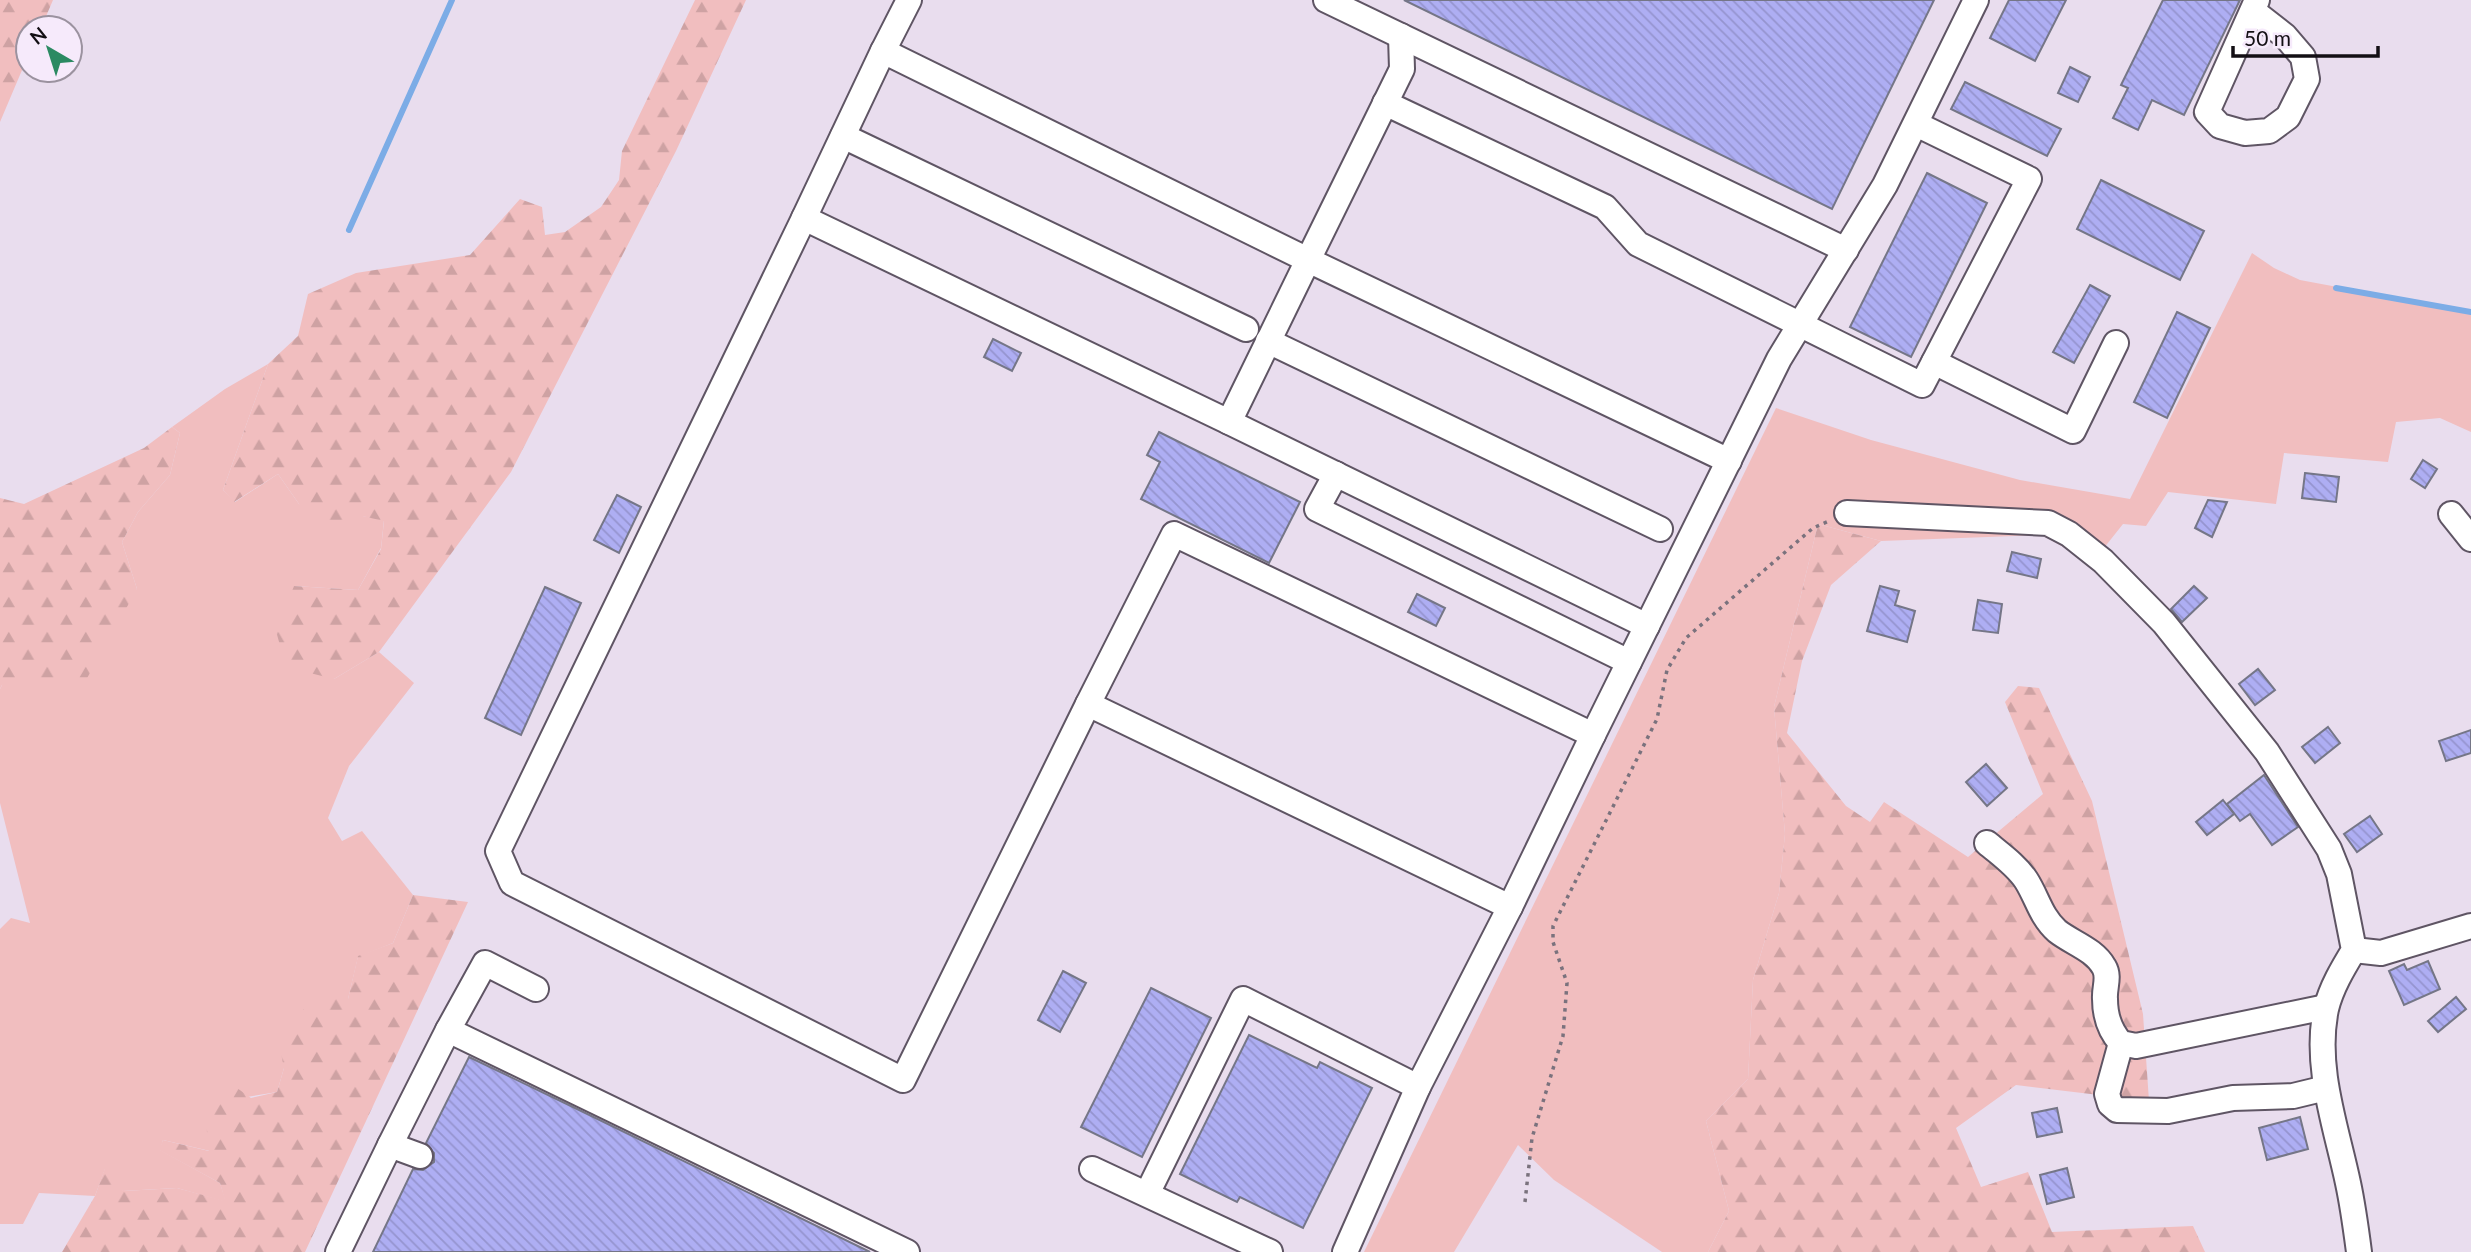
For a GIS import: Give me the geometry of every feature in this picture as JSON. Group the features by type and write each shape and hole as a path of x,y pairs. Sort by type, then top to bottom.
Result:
{"street":[{"path":"909,0 498,850 512,883 903,1080 1174,534 1593,735"},
{"path":"1326,0 1846,250"},
{"path":"1345,1252 1418,1087 1510,907 1779,359 1885,185 1976,0"},
{"path":"2255,5 2303,57 2307,79 2288,117 2269,131 2245,134 2220,126 2207,112 2255,5"},
{"path":"1229,422 1402,69 1402,36"},
{"path":"883,51 1308,260 1729,461"},
{"path":"1385,103 1605,207 1638,244 1922,385 2029,179 1916,124"},
{"path":"843,136 1246,329"},
{"path":"804,218 1647,626"},
{"path":"1268,341 1660,528"},
{"path":"1934,362 2073,431 2116,343"},
{"path":"1336,474 1317,509 1629,662"},
{"path":"1847,513 2048,523 2069,534 2103,561 2164,623 2267,752 2329,849 2339,874 2354,950 2326,1007 2323,1044 2326,1088 2348,1186 2359,1252"},
{"path":"2451,514 2471,540"},
{"path":"1088,704 1510,907"},
{"path":"1986,843 2014,865 2056,930 2088,950 2103,965 2107,973 2105,998 2111,1031 2121,1043 2136,1046 2326,1007"},
{"path":"2354,950 2381,953 2471,926"},
{"path":"338,1252 390,1145 485,963 536,989"},
{"path":"1147,1194 1243,999 1418,1087"},
{"path":"449,1030 907,1252"},
{"path":"2121,1043 2107,1094 2110,1104 2117,1110 2168,1111 2232,1098 2293,1096 2326,1088"},
{"path":"390,1145 420,1156"},
{"path":"1091,1169 1270,1252"}],"path":[{"path":"1525,1202 1532,1138 1563,1037 1567,983 1553,942 1553,926 1657,719 1667,670 1686,638 1813,528 1847,513"}],"green space":[{"path":"0,0 53,0 47,14 14,14 14,84 16,84 0,122"},
{"path":"695,0 746,0 676,151 511,472 379,652 334,679 286,667 276,631 294,586 358,590 381,549 384,521 362,516 328,529 299,504 278,474 234,502 223,490 268,364 298,336 308,294 356,273 470,255 520,199 542,207 545,235 565,232 601,207 619,180 622,151"},
{"path":"2252,253 2274,268 2300,280 2471,312 2471,432 2440,418 2396,422 2388,462 2284,453 2276,504 2168,492 2146,526 2123,524 2092,563 2042,535 1881,541 1818,524 1774,707 1785,834 1779,893 1753,980 1748,1079 1706,1121 1729,1211 1708,1252 1662,1252 1554,1180 1518,1145 1454,1252 1364,1252 1776,408 1871,440 2020,480 2130,499"},
{"path":"268,364 223,490 235,502 278,474 299,504 384,520 381,548 358,590 294,586 334,679 379,652 414,683 349,766 328,818 342,841 362,831 413,895 393,943 358,957 348,999 284,1068 277,1092 205,1104 210,1151 163,1140 160,1150 220,1183 226,1202 177,1188 123,1191 105,1169 95,1196 39,1193 23,1224 0,1224 0,929 11,918 30,923 0,803 0,689 137,589 122,542 138,512 170,475 180,433 172,427 225,389"},
{"path":"172,427 180,433 170,475 138,512 122,542 137,589 86,680 2,685 0,689 0,498 24,504 144,448"},
{"path":"1818,524 1881,541 1831,585 1802,661 1787,733 1846,806 1870,822 1884,802 1968,857 2043,794 2005,702 2018,686 2039,688 2092,801 2143,1014 2149,1101 2016,1085 1956,1128 1981,1187 2028,1172 2052,1232 2193,1226 2205,1252 1708,1252 1729,1211 1706,1121 1748,1079 1753,980 1779,893 1785,834 1774,707"},
{"path":"413,895 468,902 305,1252 62,1252 95,1196 105,1168 120,1174 123,1191 177,1188 225,1201 220,1183 159,1150 163,1140 209,1151 204,1104 215,1091 230,1083 251,1098 277,1092 284,1068 278,1039 315,996 348,999 358,956 393,943"}],"building":[{"path":"1404,0 1934,0 1832,209"},
{"path":"2009,0 2066,0 2035,61 1990,38"},
{"path":"2163,0 2240,0 2184,115 2152,100 2138,130 2113,118 2128,88 2121,85"},
{"path":"2070,67 2090,77 2078,102 2058,93"},
{"path":"1965,82 2061,129 2047,156 1951,109"},
{"path":"1927,173 1987,203 1911,357 1850,327"},
{"path":"2101,180 2204,231 2180,280 2077,229"},
{"path":"2090,285 2110,296 2074,363 2053,352"},
{"path":"2177,312 2210,328 2167,418 2134,402"},
{"path":"993,339 1021,353 1012,371 984,357"},
{"path":"1159,432 1300,502 1269,563 1141,499 1160,462 1147,455"},
{"path":"2423,460 2437,469 2425,488 2411,479"},
{"path":"2305,473 2339,477 2336,502 2302,498"},
{"path":"617,495 641,507 619,553 594,540"},
{"path":"2208,500 2227,502 2212,537 2195,528"},
{"path":"2012,552 2041,559 2037,578 2007,571"},
{"path":"1880,586 1899,591 1895,605 1915,611 1907,642 1867,631"},
{"path":"2194,586 2207,598 2182,622 2171,609"},
{"path":"545,587 581,603 521,735 485,718"},
{"path":"1417,594 1445,608 1436,626 1408,612"},
{"path":"1978,600 2002,604 1998,633 1973,630"},
{"path":"2258,669 2275,690 2255,705 2239,684"},
{"path":"2328,727 2340,743 2315,763 2302,747"},
{"path":"2471,730 2471,753 2446,761 2439,741"},
{"path":"1986,764 2007,788 1987,806 1966,782"},
{"path":"2264,775 2298,827 2272,845 2250,814 2240,821 2227,804"},
{"path":"2223,800 2234,814 2207,835 2196,822"},
{"path":"2370,816 2382,834 2357,852 2344,834"},
{"path":"2428,961 2440,989 2404,1005 2389,971 2404,964 2407,970"},
{"path":"1063,971 1086,983 1060,1032 1038,1020"},
{"path":"1151,988 1211,1018 1142,1157 1081,1127"},
{"path":"2456,997 2466,1009 2438,1032 2428,1021"},
{"path":"1249,1035 1317,1068 1320,1062 1372,1088 1303,1228 1240,1197 1237,1202 1180,1174"},
{"path":"469,1057 870,1252 373,1252 413,1169 423,1170 434,1162 434,1153 426,1143"},
{"path":"2057,1108 2062,1132 2037,1137 2032,1113"},
{"path":"2300,1117 2308,1149 2267,1160 2259,1128"},
{"path":"2067,1168 2074,1197 2047,1204 2040,1175"}],"waterway":[{"path":"349,230 452,0"},
{"path":"2336,288 2471,312"}]}
